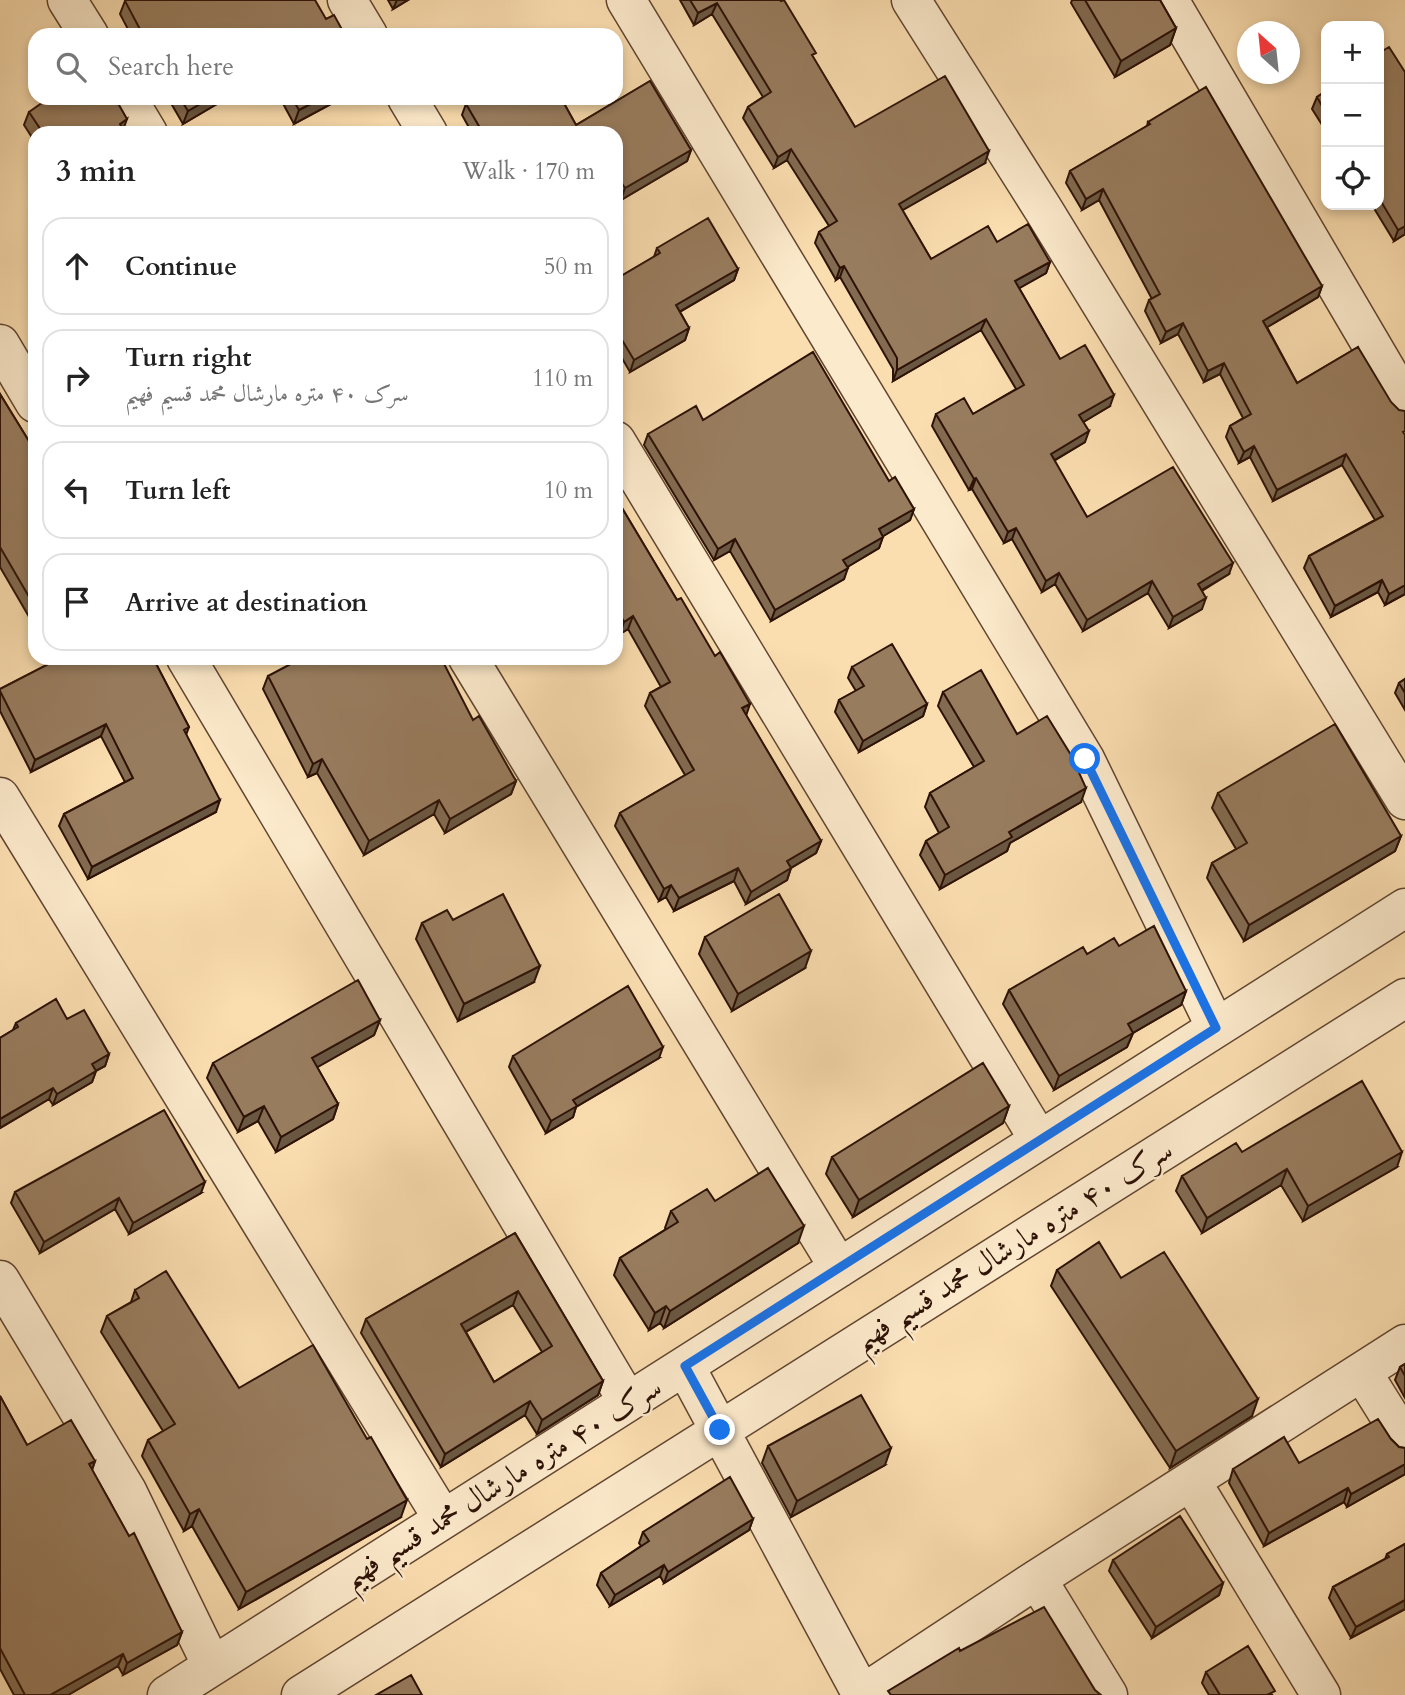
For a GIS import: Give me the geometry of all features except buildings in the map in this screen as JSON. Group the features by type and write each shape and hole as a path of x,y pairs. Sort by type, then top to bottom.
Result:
{"street":[{"path":"67,0 85,28"},
{"path":"347,0 364,28"},
{"path":"626,0 1085,759 1216,1028"},
{"path":"911,0 1043,209 1405,800"},
{"path":"1169,0 1405,402"},
{"path":"131,105 144,126"},
{"path":"411,105 424,126"},
{"path":"0,344 28,391"},
{"path":"623,453 1039,1140"},
{"path":"190,665 628,1402"},
{"path":"472,665 839,1268"},
{"path":"0,797 443,1520"},
{"name":"سرک ۴۰ متره مارشال محمد قسیم فهیم","path":"167,1695 1405,908"},
{"name":"سرک ۴۰ متره مارشال محمد قسیم فهیم","path":"301,1695 720,1430 1401,1009"},
{"path":"0,1280 127,1491 212,1666"},
{"path":"685,1366 862,1695 1037,1579 1405,1344"},
{"path":"1362,1372 1405,1441"},
{"path":"1191,1481 1321,1695"},
{"path":"1037,1579 1108,1695"}],"route":[{"path":"720,1430 685,1366 1216,1028 1085,759"}]}
